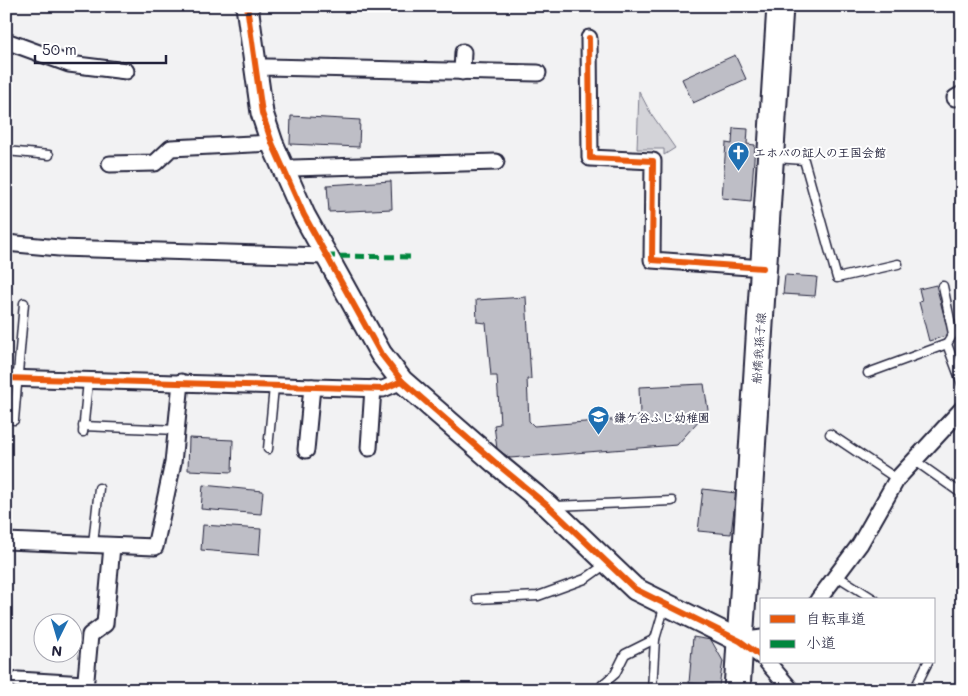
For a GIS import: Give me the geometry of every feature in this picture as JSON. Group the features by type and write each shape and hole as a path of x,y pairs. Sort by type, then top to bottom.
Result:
{"main road":[{"name":"船橋我孫子線","path":"737,690 751,639 763,268 780,6"}],"street":[{"path":"247,6 262,113 283,170 325,256 381,354 402,381 548,506 635,589 665,605 751,639 760,654"},
{"path":"589,38 590,158 653,162 652,260 763,268"},
{"path":"6,41 69,64 126,72"},
{"path":"462,72 463,52"},
{"path":"255,69 267,67 538,73"},
{"path":"110,164 155,164 171,148 272,143"},
{"path":"283,170 303,167 496,162"},
{"path":"6,243 59,248 325,256"},
{"path":"12,378 383,389 402,381"},
{"path":"6,541 155,547 173,463 181,382"},
{"path":"306,450 312,387"},
{"path":"369,448 373,388"},
{"path":"820,598 860,544 897,479 962,409"},
{"path":"18,680 85,687 90,635 105,624 112,546"},
{"path":"769,664 791,690"}],"lane":[{"path":"6,150 49,155"},
{"path":"770,158 804,160 837,278 898,264"},
{"path":"868,373 948,344 953,334 943,286"},
{"path":"14,420 12,378 24,303"},
{"path":"948,344 962,384"},
{"path":"88,381 83,429 176,430"},
{"path":"268,449 274,387"},
{"path":"830,434 897,479"},
{"path":"914,460 962,494"},
{"path":"93,544 99,488"},
{"path":"548,506 672,501"},
{"path":"477,599 538,596 585,579 608,563"},
{"path":"837,576 872,598"},
{"path":"652,690 655,639 665,605"},
{"path":"602,685 615,674 625,654 655,639"},
{"path":"914,690 927,664"}],"shaded area":[{"path":"639,91 650,112 675,148 664,155 664,149 637,149"}],"building":[{"path":"735,55 746,79 693,103 682,79"},
{"path":"291,116 360,120 359,147 290,144"},
{"path":"733,128 748,129 747,144 755,145 751,201 722,198 726,143 732,144"},
{"path":"391,181 392,209 329,212 327,185"},
{"path":"785,275 817,277 815,296 783,294"},
{"path":"936,285 949,335 929,341 919,302 922,301 919,289"},
{"path":"526,297 531,379 527,379 529,421 534,426 636,418 640,414 639,387 704,384 708,410 677,445 510,458 497,449 494,425 500,424 497,376 491,376 486,323 477,322 476,300"},
{"path":"189,438 233,440 232,472 188,470"},
{"path":"203,485 263,491 261,514 201,509"},
{"path":"703,489 736,493 731,534 698,531"},
{"path":"203,525 261,529 259,555 201,550"},
{"path":"693,637 711,640 723,661 719,686 689,683"}],"marked path":[{"path":"325,256 414,257"}],"cycle path":[{"path":"247,6 262,113 272,143 304,215 381,354 402,381 548,506 635,589 740,641 760,656"},
{"path":"589,38 590,158 653,161 652,260 763,268"},
{"path":"6,378 383,389 402,381"}],"place":[{"name":"エホバの証人の王国会館","path":"738,171"},
{"name":"鎌ケ谷ふじ幼稚園","path":"598,436"}]}
